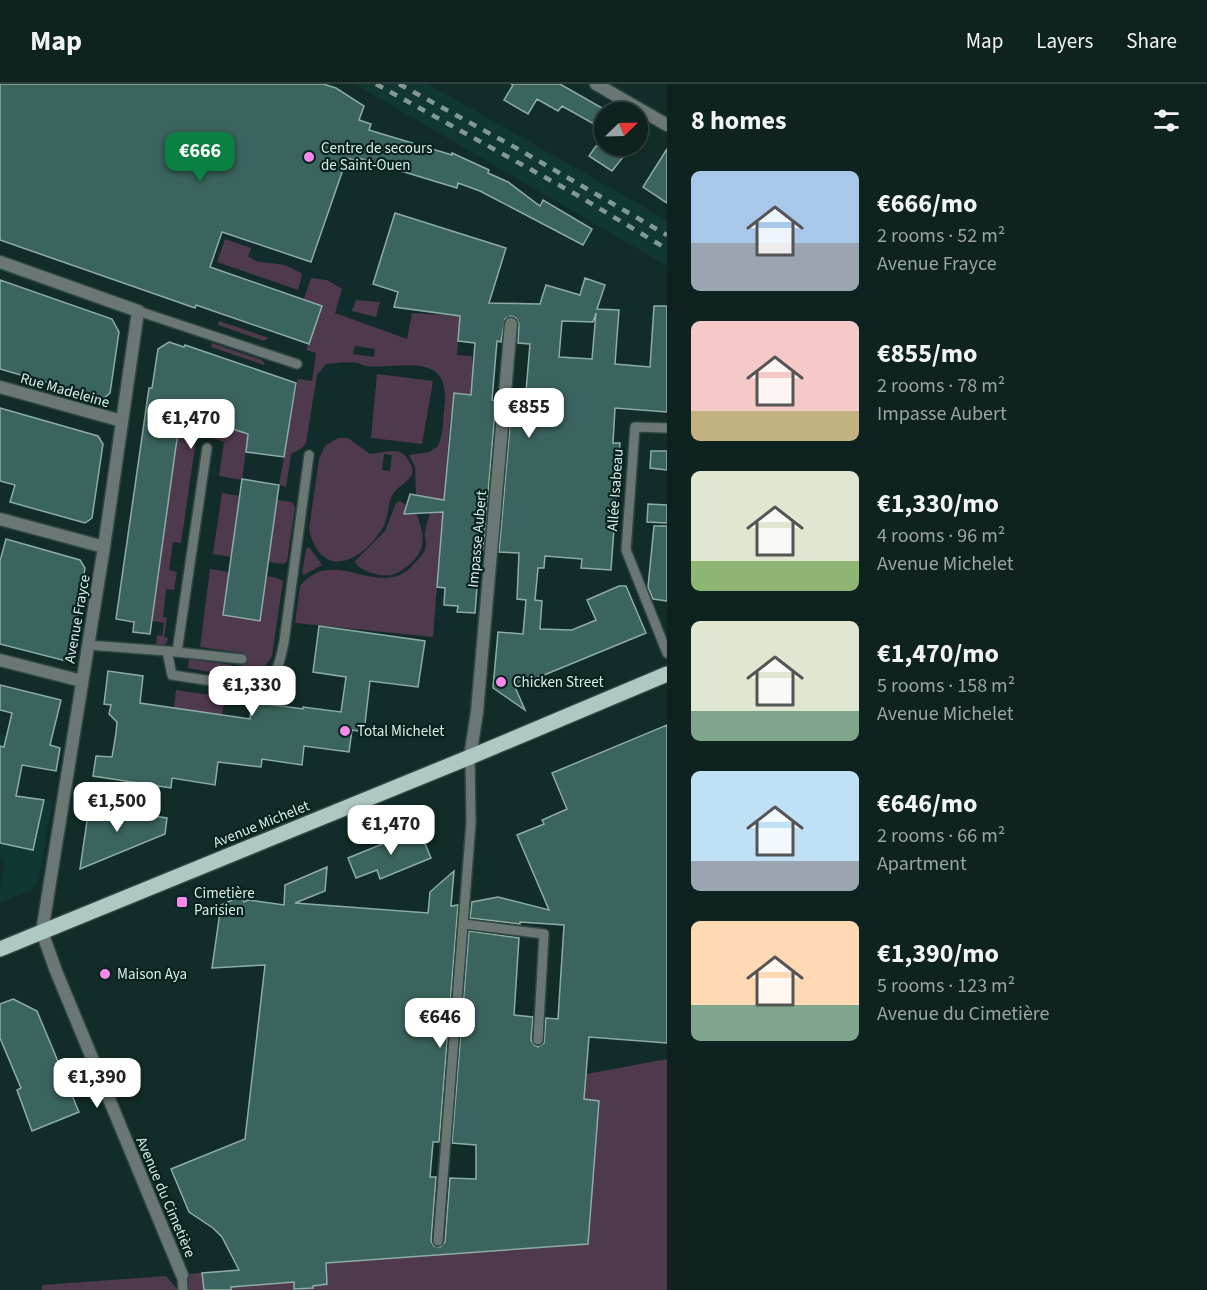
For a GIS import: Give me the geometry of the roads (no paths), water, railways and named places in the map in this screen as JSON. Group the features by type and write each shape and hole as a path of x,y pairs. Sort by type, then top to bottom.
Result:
{"main road":[{"name":"Avenue Michelet","path":"0,949 470,758 667,674"}],"street":[{"path":"596,84 667,124"},
{"path":"0,262 138,311"},
{"name":"Avenue Frayce","path":"42,932 104,547 138,311"},
{"name":"Impasse Aubert","path":"470,758 477,712 511,324"},
{"name":"Rue Madeleine","path":"0,387 122,421"},
{"path":"0,519 104,547"},
{"path":"0,660 82,681"},
{"name":"Avenue du Cimetière","path":"42,932 182,1275"}],"lane":[{"path":"138,311 297,364"},
{"name":"Allée Isabeau","path":"667,428 635,427 626,550 667,653"},
{"path":"177,652 207,448"},
{"path":"167,651 171,675 252,687 262,685 271,679 277,670 284,642 309,455"},
{"path":"87,645 242,659"},
{"path":"438,1241 471,823 470,758"},
{"path":"464,924 544,934 538,1040"},
{"path":"182,1275 183,1290"}],"railway":[{"path":"376,84 577,195 667,249"},
{"path":"399,84 667,235"}],"place":[{"name":"Centre de secours de Saint-Ouen","path":"309,157"},
{"name":"Chicken Street","path":"501,682"},
{"name":"Total Michelet","path":"345,731"},
{"name":"Cimetière Parisien","path":"182,902"},
{"name":"Maison Aya","path":"105,974"}]}
